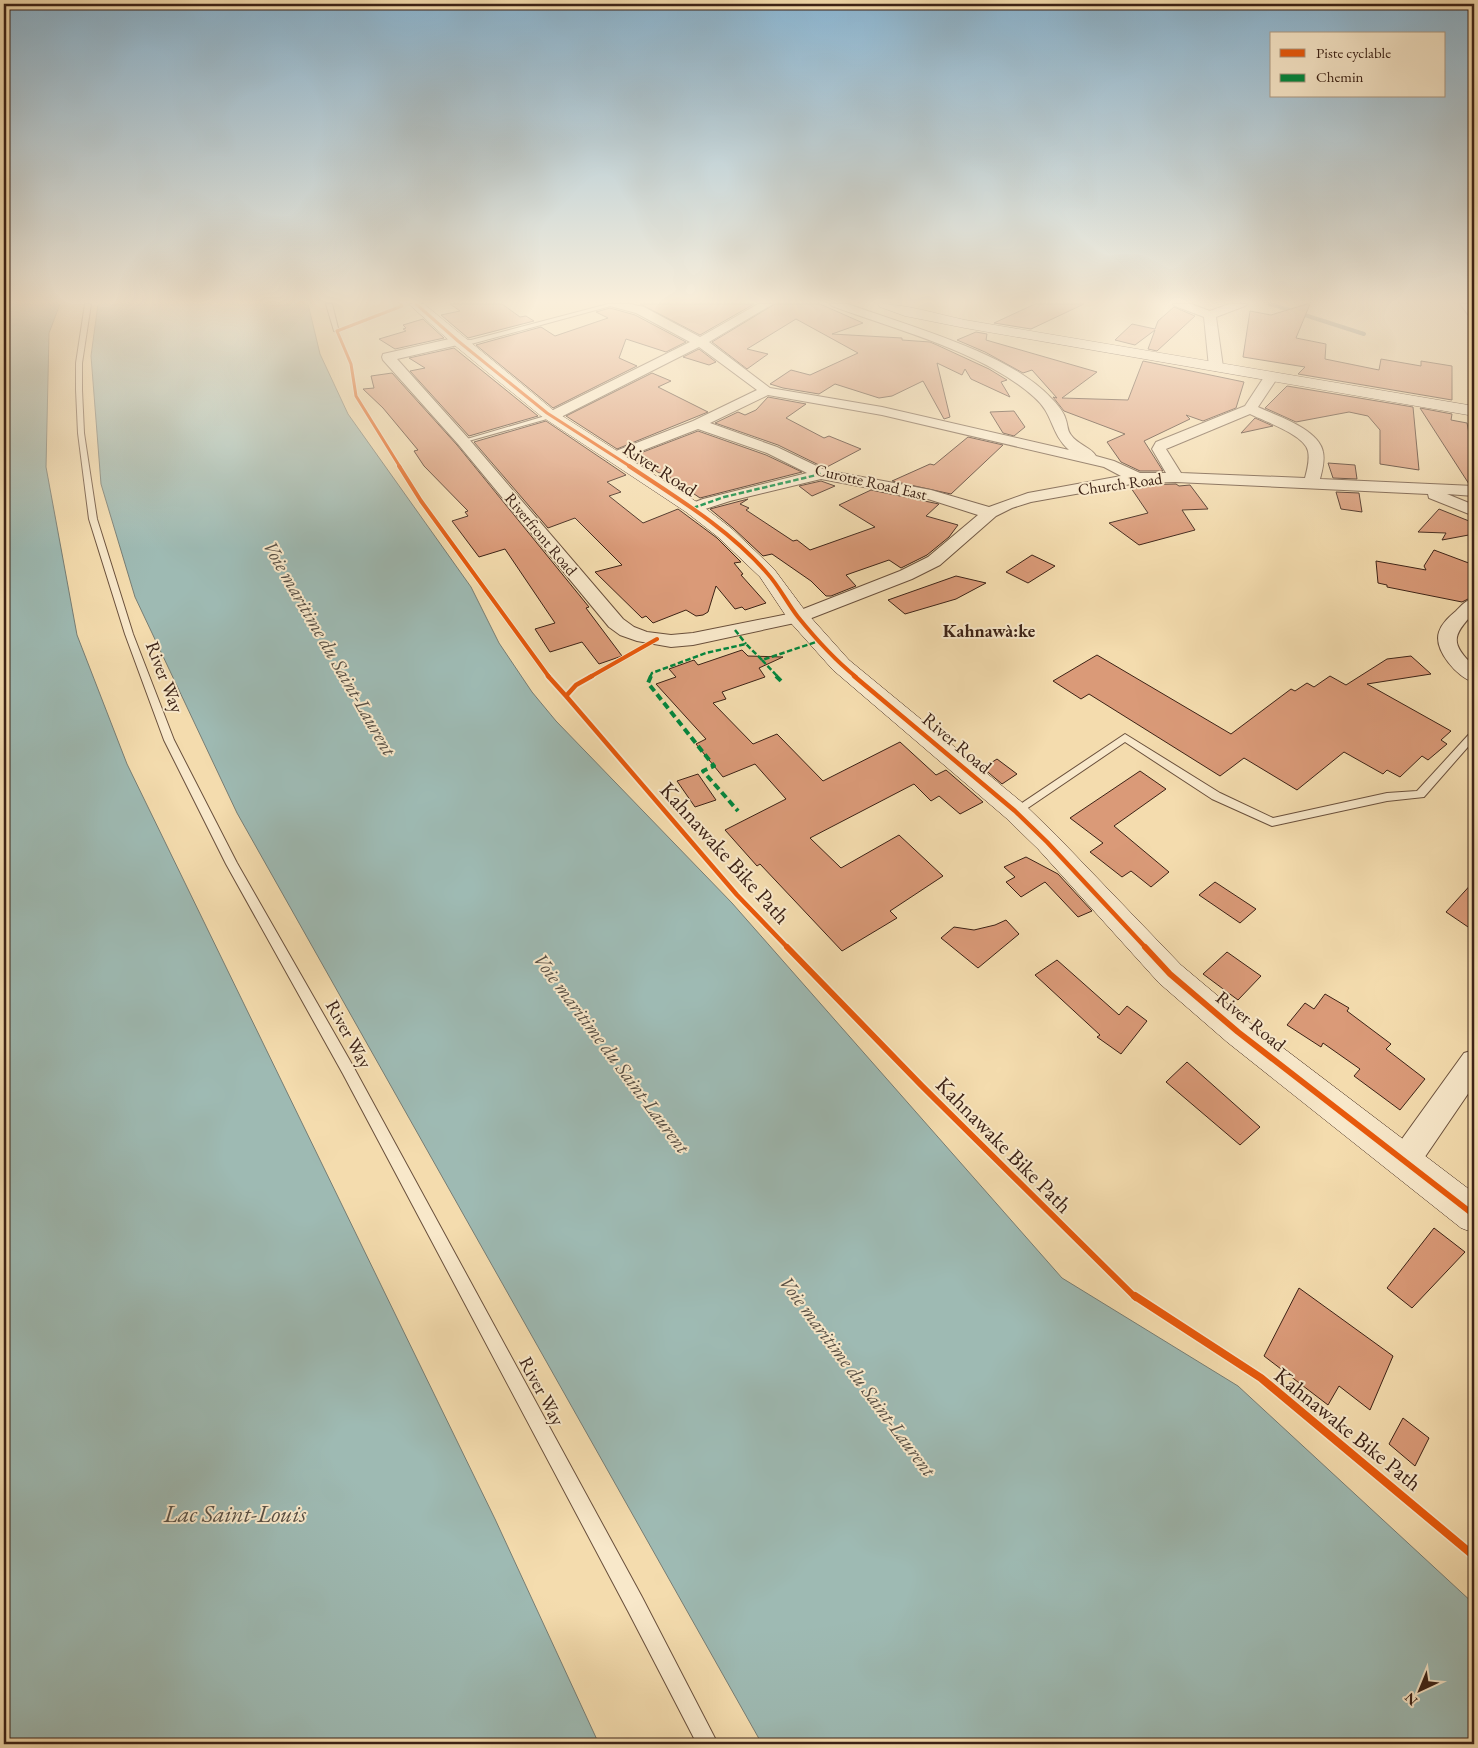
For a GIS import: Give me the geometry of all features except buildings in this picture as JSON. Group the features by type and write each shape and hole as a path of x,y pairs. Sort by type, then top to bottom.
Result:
{"street":[{"name":"Riverfront Road","path":"414,386 463,441 616,623 626,630 644,637 671,641 693,639 798,617"},
{"name":"River Road","path":"514,386 552,416 693,508 725,533 766,573 798,617 841,665 1015,811 1047,842 1170,974 1238,1032 1474,1215"},
{"path":"552,416 613,386"},
{"path":"759,386 766,391 882,411 1108,464"},
{"path":"1028,386 1045,398 1060,422 1061,430 1076,451 1137,478"},
{"path":"1176,477 1159,449 1161,445 1250,409 1266,386"},
{"path":"1323,386 1474,411"},
{"path":"613,456 698,424 766,391"},
{"path":"1250,409 1301,434 1314,446 1316,458 1311,484"},
{"name":"Curotte Road East","path":"698,424 772,450 821,474 932,496 990,513"},
{"path":"693,508 716,499 791,483 821,474"},
{"name":"Church Road","path":"798,617 906,575 934,561 990,513 1006,505 1028,498 1137,478 1176,477 1474,491"},
{"path":"1422,490 1474,511"},
{"path":"1474,603 1450,628 1448,643 1459,663 1474,676"},
{"path":"1405,1160 1474,1062"}],"lane":[{"name":"River Way","path":"79,386 82,443 93,520 128,634 169,740 232,864 357,1087 635,1604 708,1744"},
{"path":"463,441 552,416"},
{"path":"1015,811 1124,737 1216,796 1272,822 1387,797 1420,794 1474,734"}],"water":[{"name":"Lac Saint-Louis","path":"4,386 48,386 46,467 77,635 127,764 495,1519 599,1744 4,1744"},
{"name":"Voie maritime du Saint-Laurent","path":"93,386 335,386 348,414 471,587 499,643 532,692 556,721 732,903 1062,1278 1238,1386 1474,1604 1474,1744 762,1744 237,813 135,597 101,484"}],"marked path":[{"path":"693,508 724,497 821,474"},
{"path":"735,630 746,644"},
{"path":"738,811 703,771 714,766 648,683 652,673 706,653 746,644 762,660 819,641"},
{"path":"762,660 781,681"}],"cycle path":[{"path":"354,386 356,396 421,501 530,653 557,688 566,696 576,685 657,639"},
{"path":"513,386 547,413 693,508 725,533 767,573 798,617 841,665 1015,811 1047,842 1170,974 1238,1032 1474,1215"},
{"name":"Kahnawake Bike Path","path":"566,696 737,895 922,1086 1131,1294 1261,1378 1474,1556"}],"district":[{"name":"Kahnawà:ke","path":"989,630"}]}
